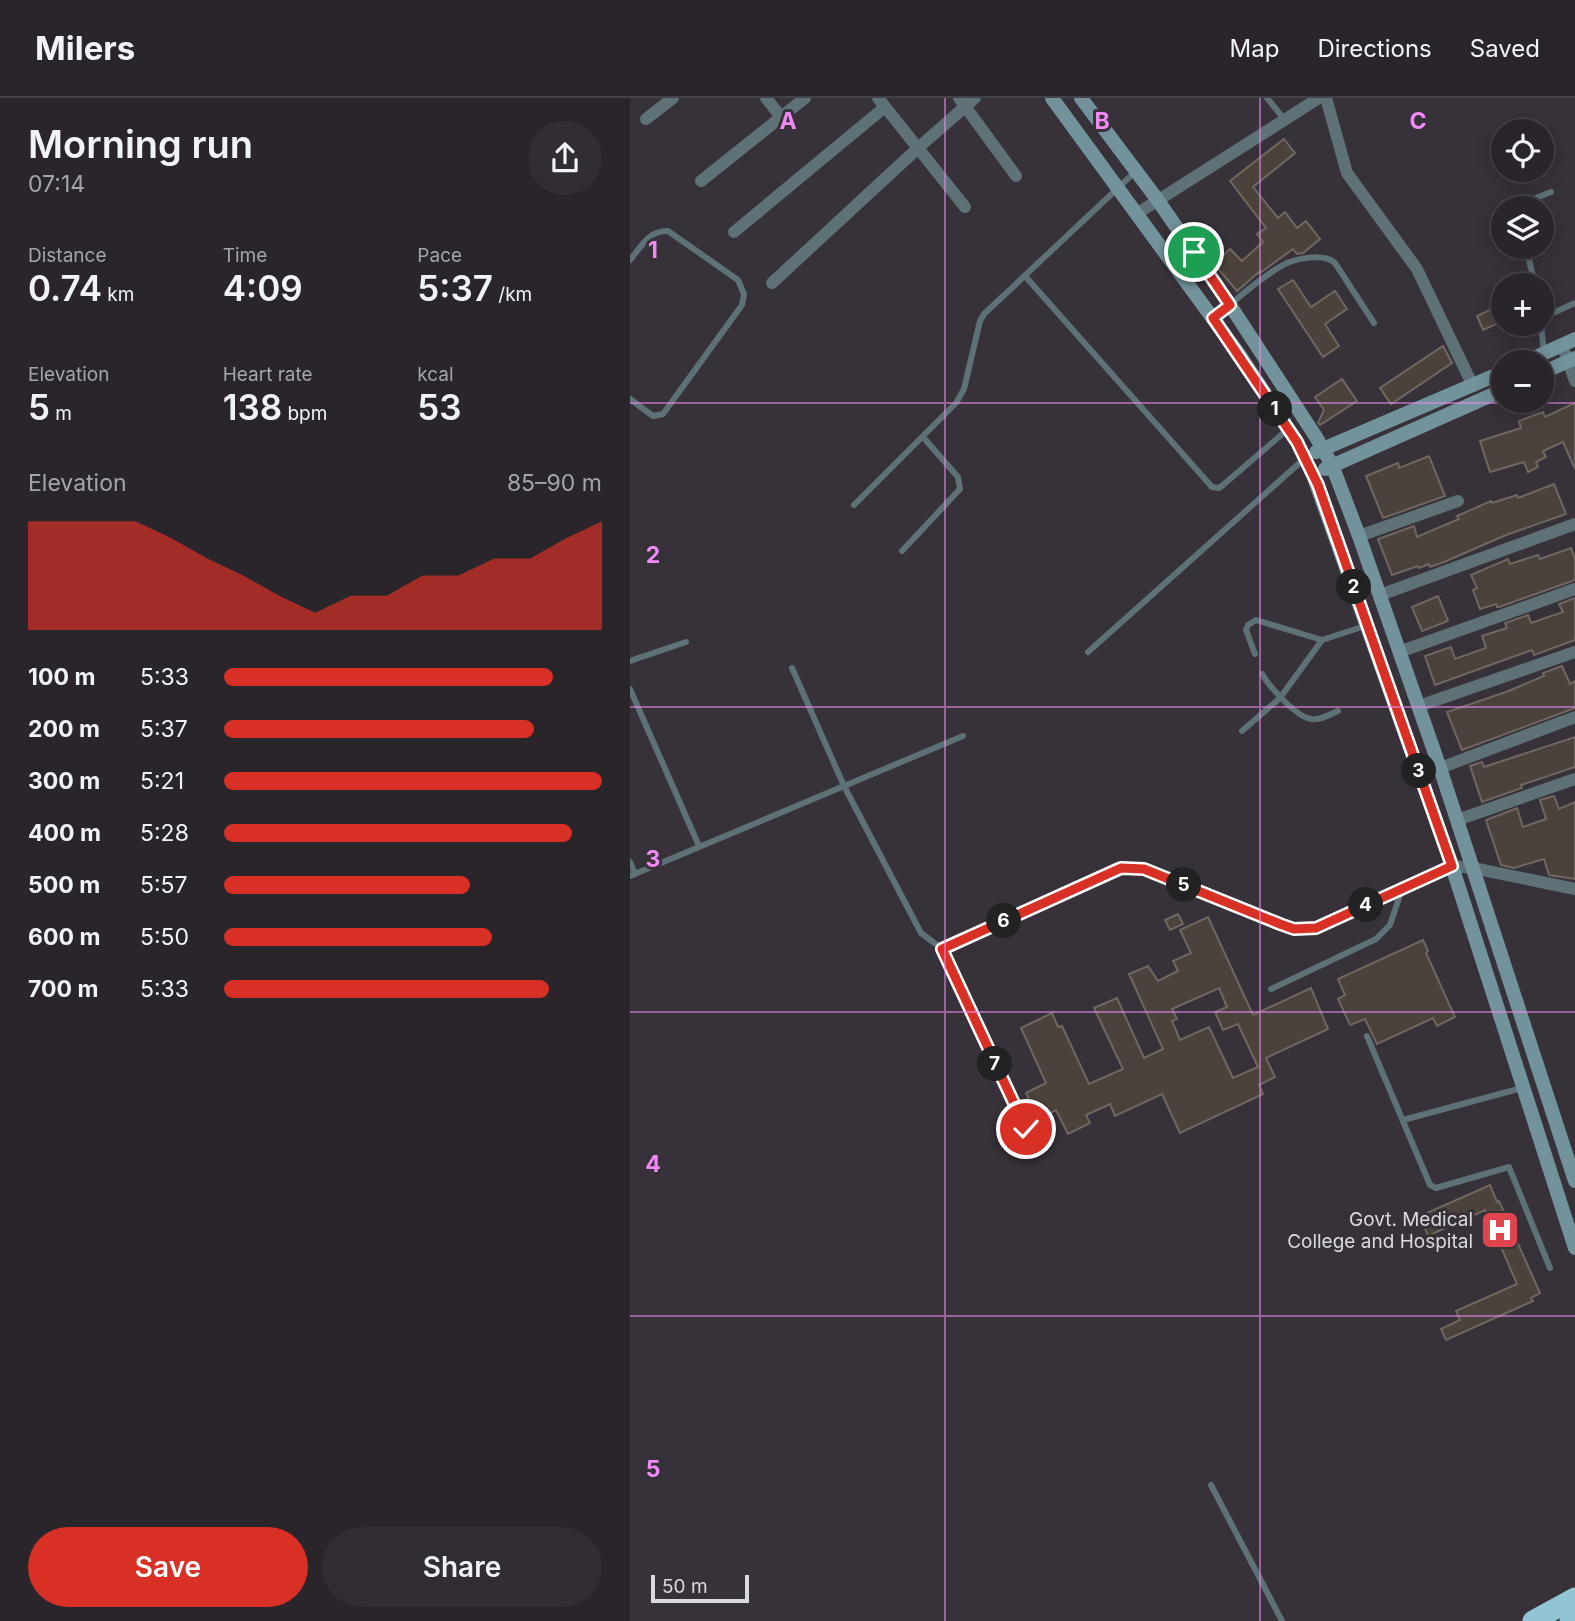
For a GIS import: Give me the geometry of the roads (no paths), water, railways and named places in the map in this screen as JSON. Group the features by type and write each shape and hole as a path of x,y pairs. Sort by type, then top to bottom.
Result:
{"highway":[{"path":"1532,1621 1575,1598"},
{"path":"1570,1621 1575,1618"}],"main road":[{"path":"1052,98 1213,318 1306,458 1452,866 1575,1248"},
{"path":"1081,98 1157,199 1230,305 1332,465 1419,706 1572,1161 1575,1181"},
{"path":"1552,350 1568,342"},
{"path":"1554,368 1572,360"},
{"path":"1306,458 1491,378"},
{"path":"1313,475 1491,395"}],"street":[{"path":"646,119 673,98"},
{"path":"766,98 781,117"},
{"path":"701,181 805,98"},
{"path":"1138,213 1319,98"},
{"path":"1326,98 1347,173 1417,270 1473,386"},
{"path":"772,283 966,101 1016,176"},
{"path":"734,232 881,102 965,207"},
{"path":"1568,342 1575,381"},
{"path":"1359,536 1458,501"},
{"path":"1380,595 1575,524"},
{"path":"1399,652 1575,589"},
{"path":"1419,706 1575,652"},
{"path":"1440,768 1575,717"},
{"path":"1457,820 1575,779"},
{"path":"1452,866 1575,889"}],"lane":[{"path":"1267,98 1284,120"},
{"path":"854,505 961,396 980,321 1136,170"},
{"path":"1541,196 1551,192"},
{"path":"630,260 648,237 661,231 675,234 738,280 744,293 742,306 663,414 653,416 630,399"},
{"path":"1213,318 1283,265 1330,258 1374,323"},
{"path":"1025,276 1212,487 1223,485 1288,428"},
{"path":"1554,313 1575,303"},
{"path":"902,551 960,488 958,477 923,437"},
{"path":"1088,652 1306,458"},
{"path":"1255,654 1246,631 1248,625 1256,620 1322,640 1367,625"},
{"path":"1242,731 1280,698 1322,640"},
{"path":"630,661 685,642"},
{"path":"792,668 844,786 921,933 942,949 1026,1129"},
{"path":"1262,674 1280,698 1310,719 1338,711"},
{"path":"630,689 699,846"},
{"path":"630,862 632,875 963,736"},
{"path":"942,949 1121,868 1144,869 1280,924 1305,930 1316,928 1452,866"},
{"path":"1271,989 1376,939 1390,925 1402,889"},
{"path":"1367,1036 1432,1188 1506,1167 1511,1168 1550,1268"},
{"path":"1403,1120 1522,1088"},
{"path":"1211,1485 1282,1621"}],"place":[{"name":"Govt. Medical College and Hospital","path":"1500,1230"}]}
